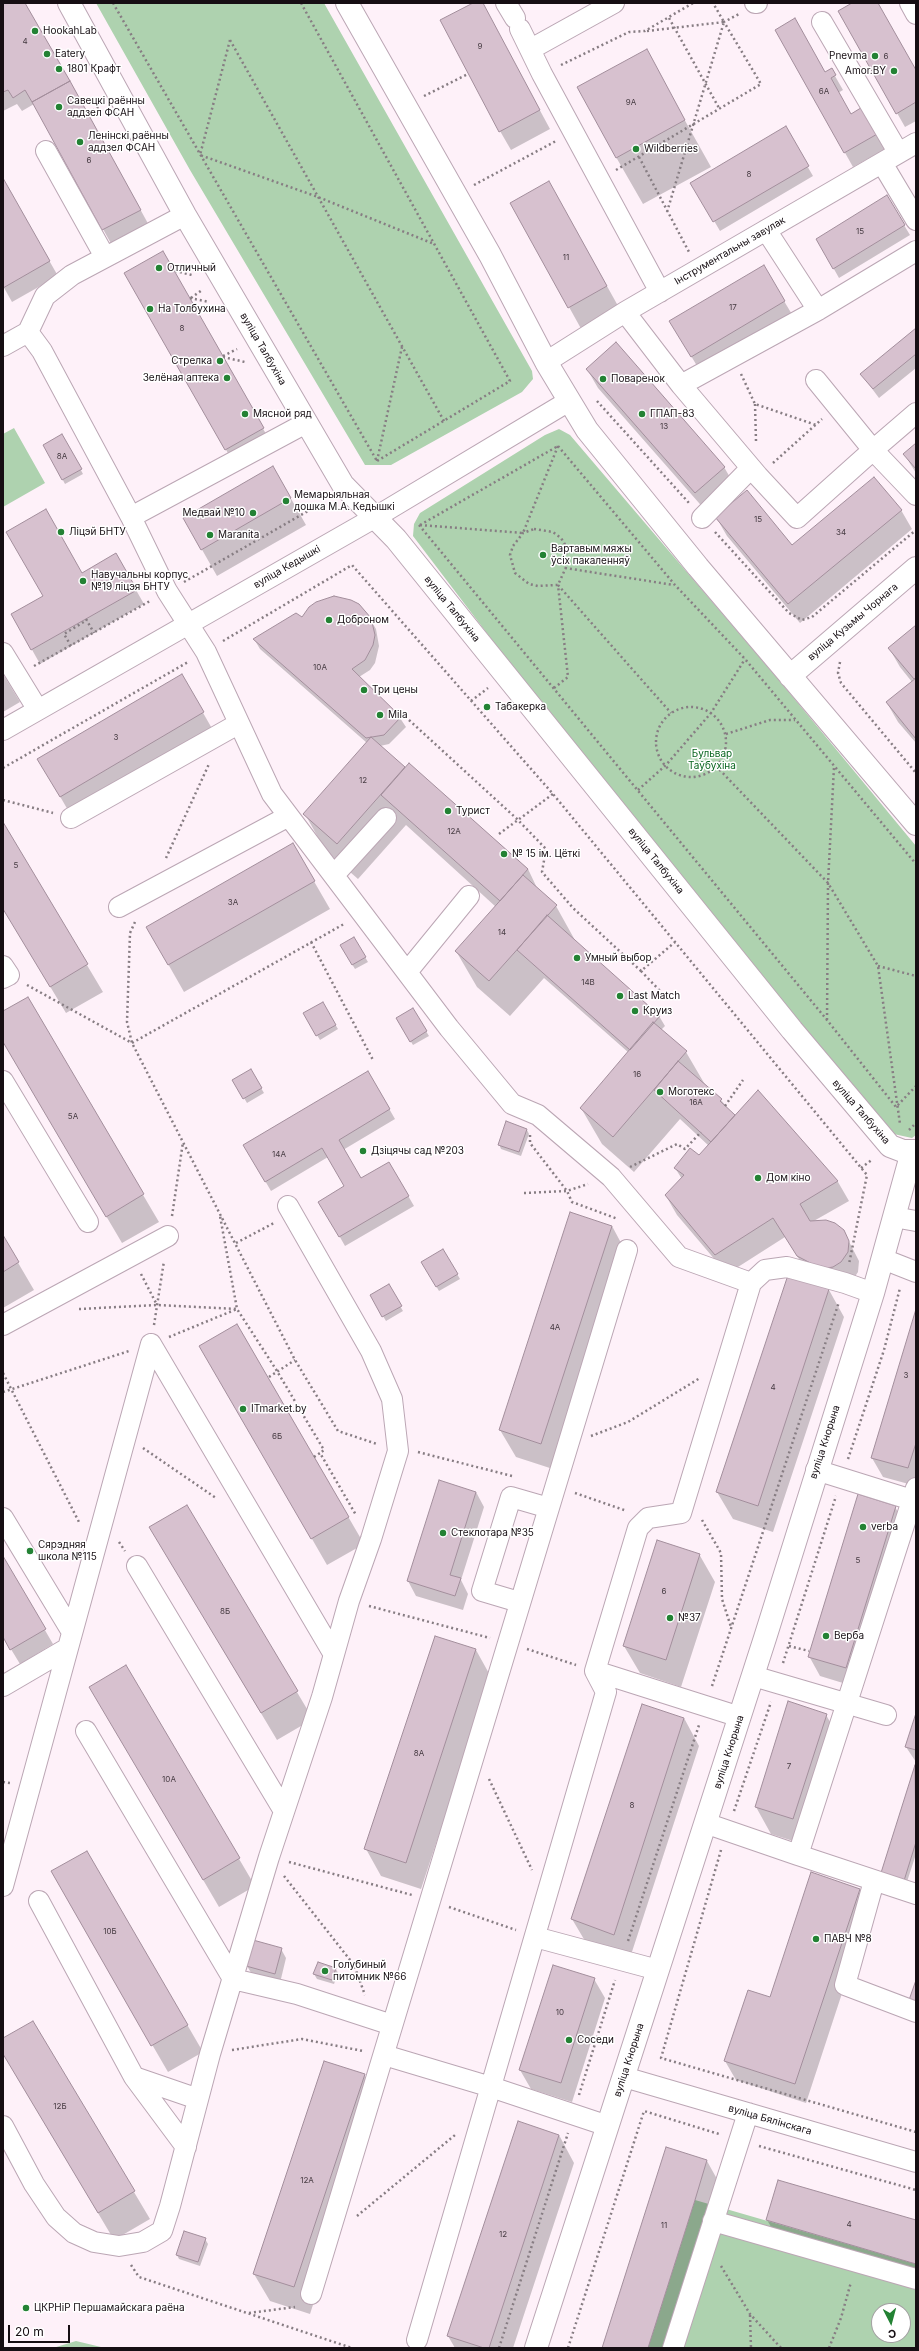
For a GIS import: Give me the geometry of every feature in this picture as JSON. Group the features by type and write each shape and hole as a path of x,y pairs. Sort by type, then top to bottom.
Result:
{"main road":[{"name":"вуліца Талбухіна","path":"69,3 185,215 343,485 396,539 802,1042 890,1146 896,1150 914,1152"},
{"path":"347,3 490,255 546,362 587,430 698,567 916,824"},
{"name":"вуліца Кузьмы Чорнага","path":"790,676 916,568"},
{"name":"вуліца Кнорына","path":"536,2348 753,1676 816,1470 873,1293 914,1152"}],"street":[{"path":"531,49 614,3"},
{"path":"910,3 916,14"},
{"path":"513,17 531,49 542,74 660,292"},
{"path":"822,22 898,152"},
{"name":"Інструментальны завулак","path":"546,362 626,312 882,163 898,152 916,143"},
{"path":"46,151 105,257"},
{"path":"882,163 916,220"},
{"path":"3,346 28,332 45,296 72,275 185,215"},
{"path":"766,230 818,310"},
{"path":"681,385 818,310 916,252"},
{"path":"626,312 681,385 754,472 797,518 916,413"},
{"path":"28,332 42,351 132,517 167,591 187,625 206,652 238,724 272,794 287,817 334,875 449,1028 512,1104 538,1115 610,1177 679,1257 751,1283"},
{"path":"816,380 873,450 916,495"},
{"name":"вуліца Кедышкі","path":"3,730 374,518 569,401"},
{"path":"132,517 306,423"},
{"path":"702,518 754,472"},
{"path":"3,653 38,710"},
{"path":"71,818 238,724"},
{"path":"119,907 287,817"},
{"path":"334,875 386,818"},
{"path":"407,972 469,896"},
{"path":"3,1081 88,1222"},
{"path":"3,2126 34,2184 56,2217 74,2233 94,2242 119,2246 143,2242 162,2231 186,2148 210,2054 269,1857 322,1697 333,1653 349,1601 371,1539 398,1451 392,1399 371,1351 290,1210"},
{"path":"894,1217 916,1221"},
{"path":"3,1325 168,1236"},
{"path":"311,2294 477,1747 519,1602 556,1487 627,1250"},
{"path":"883,1259 911,1270"},
{"path":"417,2340 606,1692 594,1671 638,1528 648,1518 681,1512 751,1283 765,1270 787,1267 845,1282 873,1293"},
{"path":"3,1886 151,1344 333,1653"},
{"path":"798,1856 914,1494 842,1479 816,1470"},
{"path":"519,1602 482,1591 511,1497 549,1508"},
{"path":"3,1518 70,1640"},
{"path":"137,1566 284,1811"},
{"path":"3,1686 70,1640"},
{"path":"594,1671 740,1717"},
{"path":"753,1676 886,1715"},
{"path":"86,1731 233,1979 297,1994 392,2025"},
{"path":"705,1823 798,1856 916,1894"},
{"path":"874,1881 845,1985 916,2012"},
{"path":"39,1901 134,2077 186,2148"},
{"path":"535,1937 622,1959 658,1970"},
{"path":"384,2055 491,2087 608,2126"},
{"path":"134,2077 198,2099"},
{"name":"вуліца Бялінскага","path":"624,2077 916,2162"},
{"path":"673,2348 748,2113"},
{"path":"713,2221 916,2279"}],"path":[{"path":"113,3 376,461"},
{"path":"301,3 510,381 376,461"},
{"path":"645,31 693,3"},
{"path":"600,180 761,84 713,3"},
{"path":"542,74 629,32 724,22 756,3"},
{"path":"669,18 719,108"},
{"path":"667,212 696,123 724,22"},
{"path":"200,155 230,40 444,421"},
{"path":"418,99 468,74"},
{"path":"88,113 98,107"},
{"path":"469,187 574,132"},
{"path":"200,155 318,196 434,244"},
{"path":"639,157 698,270"},
{"path":"186,264 175,271 192,275"},
{"path":"202,290 190,298 209,302"},
{"path":"376,461 402,347"},
{"path":"237,349 223,357 245,362"},
{"path":"732,357 755,404 816,425"},
{"path":"754,472 816,425 836,405"},
{"path":"419,525 558,446"},
{"path":"558,446 523,533 512,546 510,555 515,573 529,584 558,585 671,713"},
{"path":"558,446 675,585 745,659 916,864"},
{"path":"419,525 523,533 534,529 544,529 561,538 566,546 568,555 565,568 558,585 568,677 554,688"},
{"path":"419,525 827,1020 896,1107"},
{"path":"802,620 812,617 916,530"},
{"path":"3,768 206,652 352,565 553,794 867,1175 845,1282 595,2040 574,2115 499,2348"},
{"path":"565,568 675,585"},
{"path":"71,646 64,634 86,620 94,633"},
{"path":"638,790 666,765 711,713 745,659"},
{"path":"841,683 916,773"},
{"path":"685,707 696,707 711,713 721,724 726,734 726,746 723,757 716,766 707,773 697,776 685,776 674,772 666,765 656,746 660,726 671,713 685,707"},
{"path":"409,720 517,819 546,849 542,872 573,908 662,992"},
{"path":"726,734 770,720 796,720"},
{"path":"164,861 211,760"},
{"path":"716,766 828,883 878,966 896,1107 901,1128"},
{"path":"827,1020 828,883 834,766"},
{"path":"499,834 517,819 553,794"},
{"path":"3,800 71,818"},
{"path":"132,1042 363,913"},
{"path":"136,920 130,933 127,1015 132,1042 295,1360 338,1431 398,1451 408,1449 517,1477"},
{"path":"311,942 373,1060"},
{"path":"641,971 675,942"},
{"path":"878,966 916,976"},
{"path":"5,973 132,1042"},
{"path":"725,1106 743,1080"},
{"path":"896,1107 916,1086"},
{"path":"610,1177 677,1144 684,1149 701,1132"},
{"path":"861,1168 874,1158"},
{"path":"524,1192 568,1191 572,1202 614,1216 619,1220"},
{"path":"236,1243 290,1210"},
{"path":"74,1309 157,1305 237,1309 219,1212"},
{"path":"132,1255 157,1305"},
{"path":"911,1270 788,1646 778,1683 727,1830 661,2058 916,2132"},
{"path":"269,1377 295,1360"},
{"path":"568,1444 628,1422 726,1363"},
{"path":"277,1371 324,1450 314,1457"},
{"path":"3,1373 94,1552"},
{"path":"126,1436 222,1501"},
{"path":"320,1453 371,1539"},
{"path":"556,1487 648,1518"},
{"path":"702,1520 721,1553 722,1599 732,1627"},
{"path":"349,1601 507,1642 594,1671"},
{"path":"788,1646 809,1651"},
{"path":"477,1747 490,1783 528,1859 545,1902"},
{"path":"269,1857 430,1900 535,1937"},
{"path":"269,1857 354,1965 373,2019"},
{"path":"576,2036 595,2040"},
{"path":"210,2054 302,2039 384,2055"},
{"path":"356,2217 484,2110"},
{"path":"568,2348 644,2111 739,2140 916,2190"},
{"path":"707,2242 750,2314 781,2348"},
{"path":"119,2246 139,2277 352,2348"},
{"path":"829,2348 841,2318 856,2263"},
{"path":"246,2313 292,2308 304,2303 311,2294"},
{"path":"750,2314 751,2348"}],"green space":[{"path":"96,3 324,3 532,371 533,379 522,392 391,465 365,465 190,170"},
{"path":"14,428 45,483 3,507 3,434"},
{"name":"Бульвар Таўбухіна","path":"559,429 570,435 778,679 916,846 916,1135 912,1138 889,1133 616,803 413,536 414,524 420,513 545,435"},
{"path":"695,2200 916,2264 916,2348 648,2348"},
{"path":"76,2341 101,2347 102,2348 53,2348"}],"building":[{"path":"3,3 25,3 70,81 32,102 25,90 13,98 8,90 3,92"},
{"path":"473,3 483,3 540,110 499,132 440,20"},
{"path":"852,3 878,3 916,70 916,102 896,114 838,11"},
{"path":"795,18 825,72 832,68 836,75 831,78 851,114 864,106 879,133 844,153 775,30"},
{"path":"647,49 685,120 616,158 577,87"},
{"path":"70,81 141,210 102,230 32,102"},
{"path":"786,126 809,166 713,222 690,183"},
{"path":"3,178 50,261 3,288"},
{"path":"549,181 607,286 568,308 510,203"},
{"path":"887,195 905,225 833,269 816,239"},
{"path":"163,251 264,428 225,450 124,273"},
{"path":"764,265 785,301 691,357 669,321"},
{"path":"916,328 916,354 873,389 860,374"},
{"path":"616,342 725,467 695,493 586,369"},
{"path":"62,434 82,469 62,480 43,445"},
{"path":"916,443 916,469 903,454"},
{"path":"273,466 291,498 201,550 183,518"},
{"path":"874,477 902,510 788,604 715,517 747,490 792,545"},
{"name":"Навучальны корпус №19 ліцэя БНТУ","path":"46,509 82,573 116,553 137,590 31,650 11,614 43,596 6,532"},
{"path":"334,596 351,600 359,604 371,618 375,635 373,645 365,660 352,669 401,717 384,735 366,738 253,639 296,613 302,617 309,607 316,602"},
{"path":"916,625 916,677 914,679 888,648"},
{"path":"182,674 204,712 60,797 37,759"},
{"path":"916,678 916,739 886,702"},
{"path":"371,737 405,767 337,844 303,814"},
{"path":"409,763 528,869 500,901 381,795"},
{"path":"3,822 88,964 50,987 3,909"},
{"path":"293,843 315,881 168,965 146,927"},
{"path":"523,875 557,905 489,981 455,951"},
{"path":"547,915 660,1016 630,1050 517,950"},
{"path":"354,937 366,957 352,965 340,945"},
{"path":"28,997 144,1194 106,1217 3,1042 3,1011"},
{"path":"323,1002 336,1025 316,1036 303,1013"},
{"path":"413,1008 427,1031 410,1042 396,1018"},
{"path":"653,1022 687,1051 613,1137 580,1108"},
{"path":"678,1061 722,1099 720,1101 735,1115 711,1142 654,1090"},
{"path":"251,1069 262,1088 243,1099 232,1080"},
{"path":"368,1071 390,1109 339,1140 361,1178 389,1162 409,1196 339,1237 318,1202 344,1186 322,1148 265,1182 243,1145"},
{"name":"Дом кіно","path":"758,1090 838,1181 800,1204 810,1221 826,1220 835,1223 844,1230 849,1241 848,1252 841,1262 833,1267 822,1269 797,1256 773,1218 715,1255 665,1195 684,1175 674,1168 690,1148 699,1155"},
{"path":"506,1121 527,1129 519,1152 498,1145"},
{"path":"570,1212 612,1226 541,1444 499,1430"},
{"path":"3,1235 19,1262 3,1272"},
{"path":"443,1249 458,1274 436,1287 421,1262"},
{"path":"788,1275 829,1289 758,1506 716,1492"},
{"path":"389,1284 402,1306 382,1317 370,1295"},
{"path":"916,1309 916,1443 908,1468 871,1458"},
{"path":"237,1324 349,1517 311,1539 199,1346"},
{"name":"Стеклотара №35","path":"439,1480 476,1492 450,1575 461,1578 455,1596 407,1581"},
{"path":"858,1494 896,1506 846,1668 808,1657"},
{"path":"187,1505 298,1691 261,1713 149,1527"},
{"path":"657,1540 700,1554 666,1660 623,1646"},
{"path":"3,1556 46,1629 10,1650 3,1637"},
{"path":"435,1636 476,1649 406,1863 364,1849"},
{"path":"126,1665 240,1858 203,1880 89,1687"},
{"path":"788,1701 827,1714 793,1819 755,1807"},
{"path":"642,1704 684,1718 614,1935 571,1919"},
{"path":"916,1713 916,1750 905,1747"},
{"path":"915,1765 916,1842 903,1884 880,1876"},
{"path":"87,1851 188,2025 151,2046 51,1871"},
{"name":"ПАВЧ №8","path":"811,1872 860,1889 795,2084 724,2061 748,1990 770,1997"},
{"path":"253,1940 282,1948 275,1974 246,1966"},
{"name":"Голубиный питомник №66","path":"318,1962 336,1968 332,1980 313,1974"},
{"path":"553,1965 595,1978 561,2083 519,2070"},
{"path":"916,1980 916,2005 908,2003"},
{"path":"33,2021 135,2191 98,2213 3,2054 3,2038"},
{"path":"324,2061 365,2074 294,2287 253,2274"},
{"path":"518,2121 559,2135 489,2348 484,2348 447,2336"},
{"path":"666,2147 707,2160 648,2348 602,2348"},
{"path":"778,2180 916,2220 916,2264 766,2220"},
{"path":"184,2231 206,2238 198,2262 176,2255"}],"place":[{"name":"HookahLab","path":"35,31"},
{"name":"Eatery","path":"47,54"},
{"name":"Pnevma","path":"875,56"},
{"name":"1801 Крафт","path":"59,69"},
{"name":"Amor.BY","path":"894,71"},
{"name":"Савецкі раённы аддзел ФСАН","path":"59,107"},
{"name":"Ленінскі раённы аддзел ФСАН","path":"80,142"},
{"name":"Wildberries","path":"636,149"},
{"name":"Отличный","path":"159,268"},
{"name":"На Толбухина","path":"150,309"},
{"name":"Стрелка","path":"220,361"},
{"name":"Зелёная аптека","path":"227,378"},
{"name":"Поваренок","path":"603,379"},
{"name":"Мясной ряд","path":"245,414"},
{"name":"ГПАП-83","path":"642,414"},
{"name":"Мемарыяльная дошка М.А. Кедышкі","path":"286,501"},
{"name":"Медвай №10","path":"253,513"},
{"name":"Ліцэй БНТУ","path":"61,532"},
{"name":"Maranita","path":"210,535"},
{"name":"Вартавым мяжы ўсіх пакаленняў","path":"543,555"},
{"name":"Навучальны корпус №19 ліцэя БНТУ","path":"83,581"},
{"name":"Доброном","path":"329,620"},
{"name":"Три цены","path":"364,690"},
{"name":"Табакерка","path":"487,707"},
{"name":"Mila","path":"380,715"},
{"name":"Турист","path":"448,811"},
{"name":"№ 15 ім. Цёткі","path":"504,854"},
{"name":"Умный выбор","path":"577,958"},
{"name":"Last Match","path":"620,996"},
{"name":"Круиз","path":"635,1011"},
{"name":"Моготекс","path":"660,1092"},
{"name":"Дзіцячы сад №203","path":"363,1151"},
{"name":"Дом кіно","path":"758,1178"},
{"name":"ITmarket.by","path":"243,1409"},
{"name":"verba","path":"863,1527"},
{"name":"Стеклотара №35","path":"443,1533"},
{"name":"Сярэдняя школа №115","path":"30,1551"},
{"name":"№37","path":"670,1618"},
{"name":"Верба","path":"826,1636"},
{"name":"ПАВЧ №8","path":"816,1939"},
{"name":"Голубиный питомник №66","path":"325,1971"},
{"name":"Соседи","path":"569,2040"},
{"name":"ЦКРНіР Першамайскага раёна","path":"26,2308"}]}
